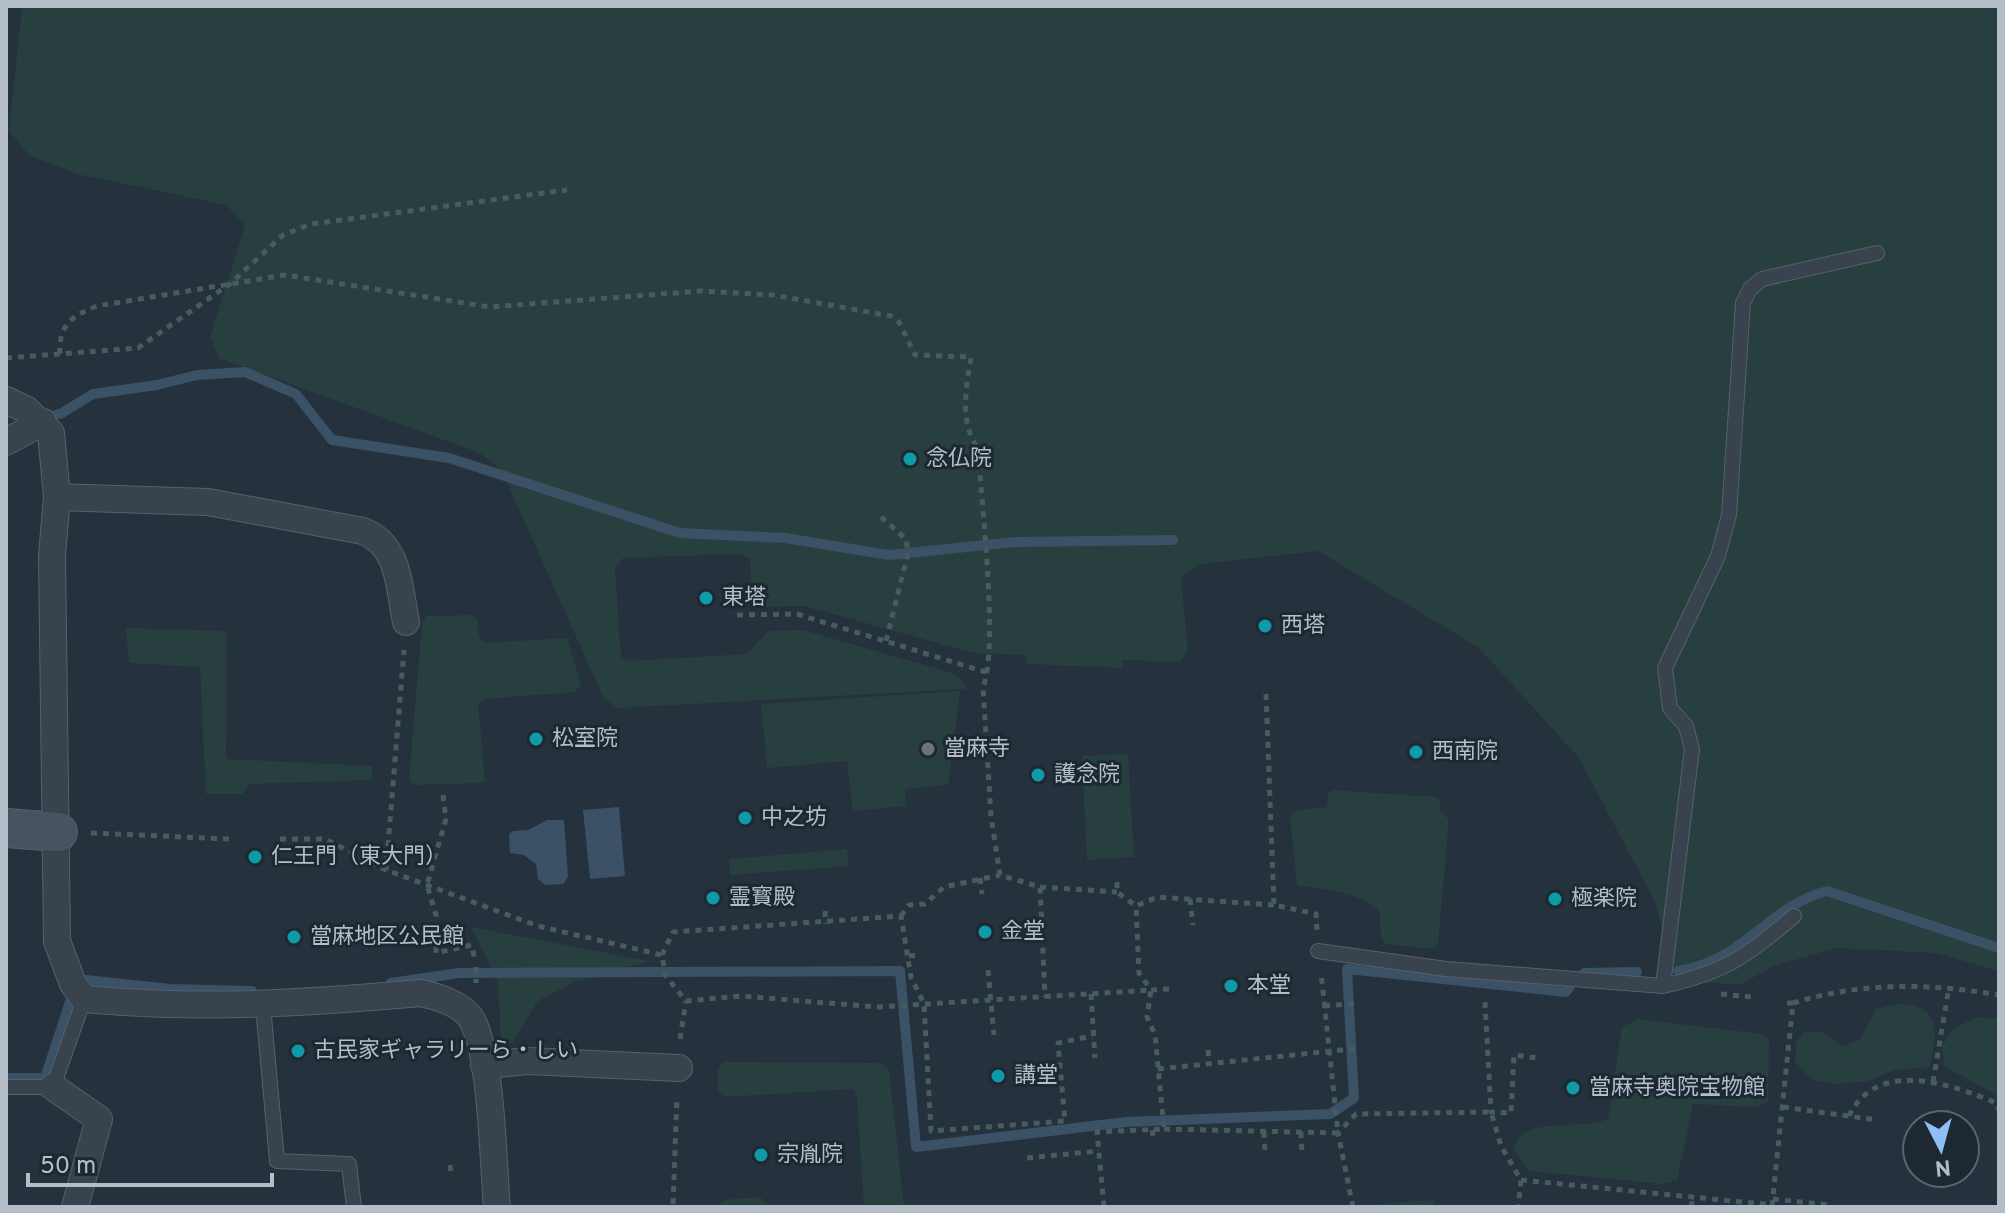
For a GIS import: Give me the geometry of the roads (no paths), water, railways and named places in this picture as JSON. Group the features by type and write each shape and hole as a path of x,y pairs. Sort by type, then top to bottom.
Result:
{"main road":[{"path":"6,828 58,832"}],"street":[{"path":"6,400 43,422 51,433 57,497 52,555 58,832 57,941 79,993 160,1006 263,1006 421,993 437,996 469,1015 482,1045 497,1207"},
{"path":"6,442 43,422"},
{"path":"57,497 208,502 377,536 389,550 406,622"},
{"path":"484,1065 528,1061 679,1068"},
{"path":"53,1087 99,1119 75,1207"}],"lane":[{"path":"1663,986 1692,749 1686,726 1670,708 1665,668 1718,556 1729,515 1743,303 1750,289 1762,279 1877,253"},
{"path":"1318,951 1446,969 1663,986 1711,975 1748,954 1794,916"},
{"path":"6,1087 53,1087 79,993"},
{"path":"263,1006 277,1161 349,1164 354,1207"}],"water":[{"path":"619,807 625,876 590,879 583,810"},
{"path":"547,820 564,820 568,877 563,884 545,885 538,879 536,864 524,855 510,853 509,835 513,831 528,830"}],"waterway":[{"path":"41,419 62,413 93,394 157,385 197,375 245,372 296,394 332,440 449,458 680,533 785,538 889,555 1015,542 1173,540"},
{"path":"1678,971 1721,956 1788,908 1827,891 1999,948"},
{"path":"391,983 459,973 900,971 916,1147 1126,1122 1330,1114 1354,1098 1347,969 1566,992 1570,987"},
{"path":"1584,973 1637,972"},
{"path":"6,1078 45,1078 71,999 86,980 170,989 252,991"}],"place":[{"name":"念仏院","path":"910,459"},
{"name":"東塔","path":"706,598"},
{"name":"西塔","path":"1265,626"},
{"name":"松室院","path":"536,739"},
{"name":"當麻寺","path":"928,749"},
{"name":"西南院","path":"1416,752"},
{"name":"護念院","path":"1038,775"},
{"name":"中之坊","path":"745,818"},
{"name":"仁王門（東大門）","path":"255,857"},
{"name":"霊寳殿","path":"713,898"},
{"name":"極楽院","path":"1555,899"},
{"name":"金堂","path":"985,932"},
{"name":"當麻地区公民館","path":"294,937"},
{"name":"本堂","path":"1231,986"},
{"name":"古民家ギャラリーら・しい","path":"298,1051"},
{"name":"講堂","path":"998,1076"},
{"name":"當麻寺奥院宝物館","path":"1573,1088"},
{"name":"宗胤院","path":"761,1155"}]}
